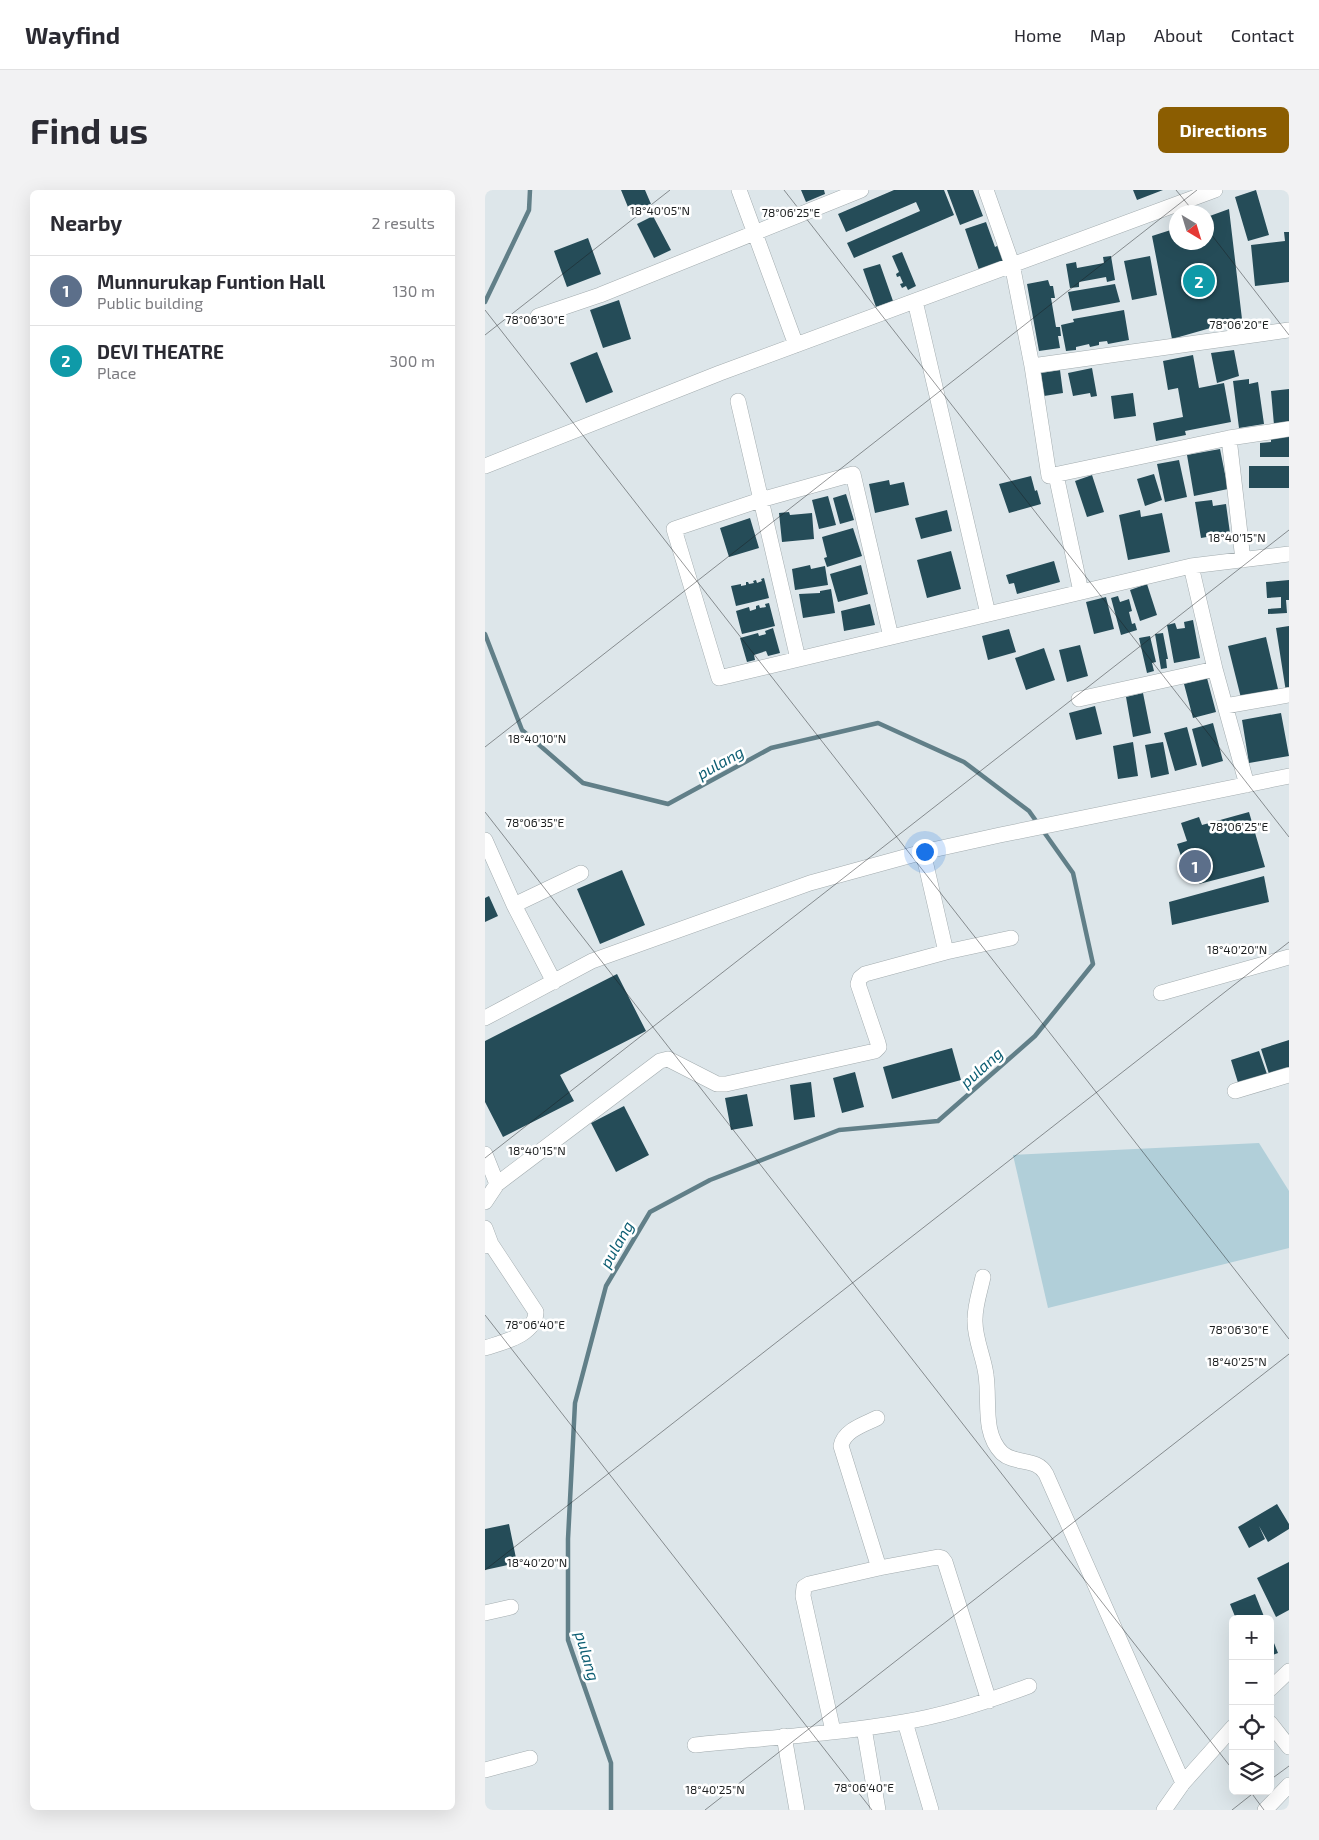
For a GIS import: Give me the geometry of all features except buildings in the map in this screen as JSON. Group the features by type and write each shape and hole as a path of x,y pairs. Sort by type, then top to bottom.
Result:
{"street":[{"path":"739,190 796,345"},
{"path":"538,316 600,295 861,190"},
{"path":"986,190 1011,264 1032,366 1049,476 1229,438 1289,429"},
{"path":"485,466 720,372 1215,190"},
{"path":"915,301 988,614"},
{"path":"1032,366 1289,330"},
{"path":"738,401 797,659"},
{"path":"1229,438 1243,560"},
{"path":"891,637 853,474 760,500 674,529 719,678 1191,566 1289,554"},
{"path":"1056,475 1081,592"},
{"path":"1191,566 1215,669 1247,785"},
{"path":"1079,699 1215,669"},
{"path":"1225,706 1289,695"},
{"path":"485,1018 592,961 810,883 923,852 1000,834 1289,776"},
{"path":"485,840 514,905 554,982"},
{"path":"923,852 946,952"},
{"path":"514,905 581,873"},
{"path":"485,1202 497,1184 661,1061 668,1058 717,1084 726,1084 875,1051 879,1047 857,984 860,978 865,974 946,952 1011,938"},
{"path":"1161,993 1289,957"},
{"path":"1235,1091 1289,1075"},
{"path":"485,1154 497,1184"},
{"path":"485,1228 488,1245 536,1312 535,1317 521,1335 485,1348"},
{"path":"983,1277 975,1317 975,1328 987,1376 989,1424 993,1437 997,1446 1008,1457 1043,1468 1183,1783"},
{"path":"877,1418 851,1431 842,1440 841,1446 879,1568"},
{"path":"833,1731 803,1596 804,1587 809,1584 879,1568 938,1557 942,1558 945,1562 989,1701"},
{"path":"485,1613 511,1607"},
{"path":"1274,1685 1289,1671"},
{"path":"695,1745 864,1728 905,1722 989,1701 1029,1686"},
{"path":"905,1722 931,1810"},
{"path":"864,1728 878,1810"},
{"path":"1274,1729 1289,1747"},
{"path":"1164,1810 1183,1783 1229,1731"},
{"path":"785,1736 797,1810"},
{"path":"485,1770 530,1758"},
{"path":"1265,1810 1289,1785"}],"shaded area":[{"path":"1259,1143 1289,1191 1289,1248 1048,1308 1013,1155"}],"waterway":[{"name":"pulang","path":"485,302 529,210 530,190"},
{"name":"pulang","path":"485,634 522,730 583,783 668,804 771,748 878,723 964,762 1029,811 1073,873 1093,964 1035,1036 938,1121 839,1130 710,1180 650,1212 606,1286 575,1403 568,1539 568,1640 611,1763 611,1810"}],"place":[{"name":"DEVI THEATRE","path":"1199,281"},
{"name":"Munnurukap Funtion Hall","path":"1195,866"}]}
